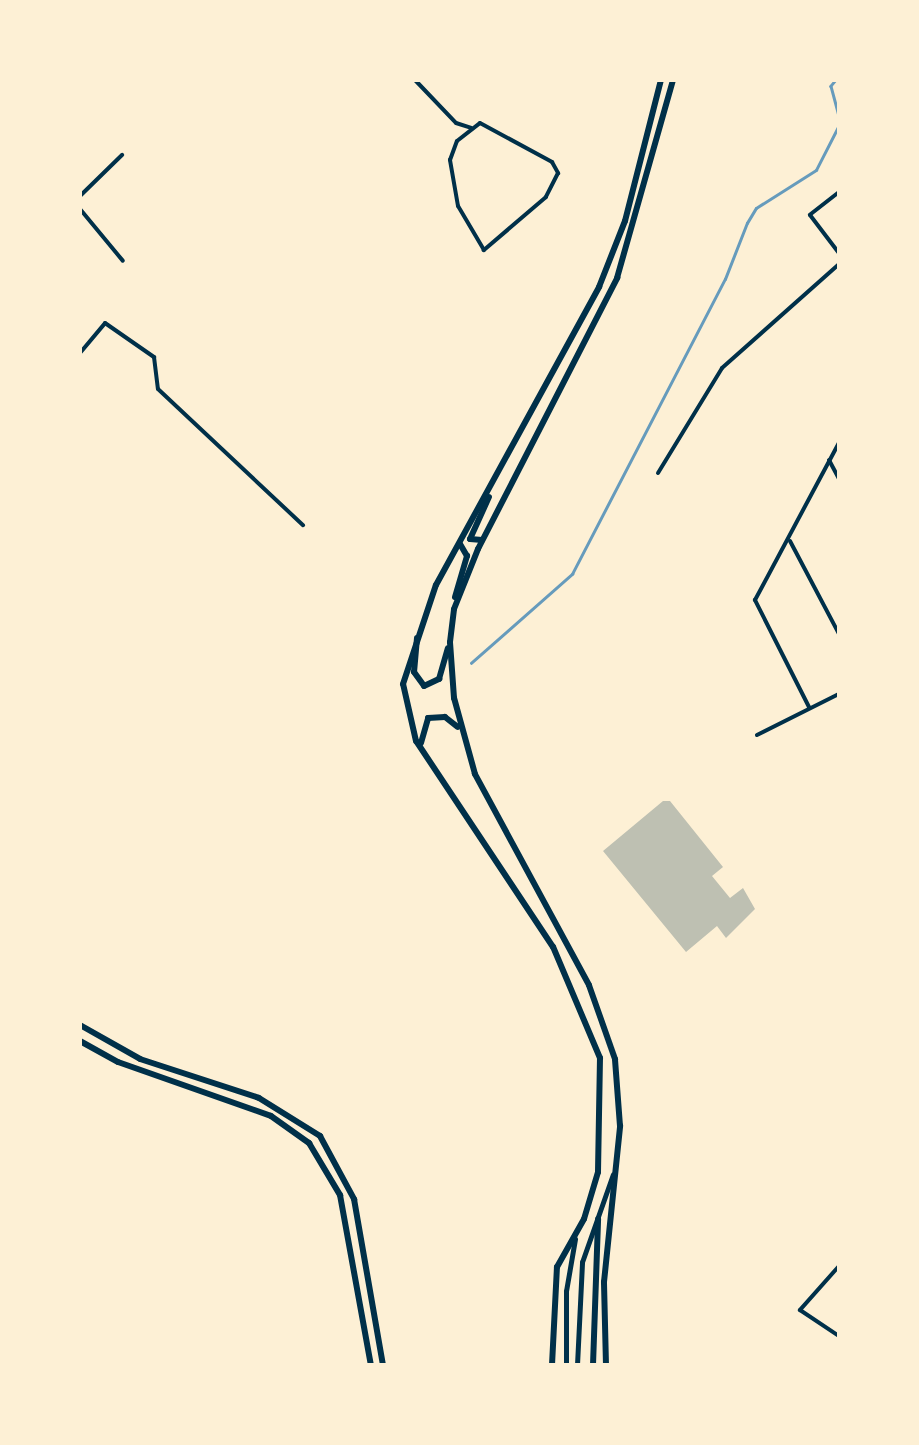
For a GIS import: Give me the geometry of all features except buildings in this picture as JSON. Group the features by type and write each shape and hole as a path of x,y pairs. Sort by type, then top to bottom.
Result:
{"main road":[{"path":"566,1365 568,1272 596,1186 602,1132 603,1079 593,1032 538,922 421,749 402,692 418,628 599,287 624,222 661,80"},
{"path":"454,608 482,540 611,293 672,80"},
{"path":"482,540 470,539 490,491"},
{"path":"418,628 414,672 421,685 438,679 450,642 467,556 460,544"},
{"path":"450,642 460,728 475,774 604,1020 618,1089 604,1282 606,1365"},
{"path":"421,749 420,729 428,718 445,717 460,728"},
{"path":"80,1025 126,1053 259,1098 320,1136 354,1198 383,1365"},
{"path":"80,1040 118,1062 271,1116 309,1143 340,1194 371,1365"},
{"path":"577,1365 582,1262 614,1170"},
{"path":"594,1365 598,1219"},
{"path":"552,1365 556,1267 579,1229"}],"street":[{"path":"415,80 456,123 472,128"},
{"path":"456,123 457,140 450,160 458,206 476,244 488,250 546,197 558,173 552,162 487,124 472,128 457,140"},
{"path":"80,196 122,155"},
{"path":"838,195 810,215 839,254"},
{"path":"80,209 123,262"},
{"path":"658,473 722,368 839,264"},
{"path":"80,354 83,345 109,323 154,356 155,385 303,525"},
{"path":"809,708 755,600 839,443"},
{"path":"829,460 839,479"},
{"path":"789,539 839,634"},
{"path":"757,735 839,694"},
{"path":"839,1266 800,1310 839,1336"}],"waterway":[{"path":"836,80 831,86 839,116"},
{"path":"471,663 572,574 725,279 747,223 756,208 816,170 839,125"}]}
